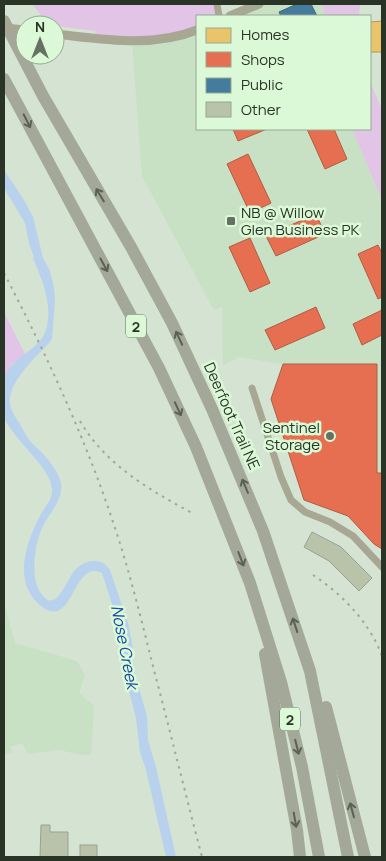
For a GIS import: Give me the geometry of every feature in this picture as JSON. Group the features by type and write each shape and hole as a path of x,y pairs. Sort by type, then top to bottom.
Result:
{"highway":[{"name":"Deerfoot Trail NE","path":"4,21 46,100 172,323 208,400 263,531 310,671 348,857"},
{"name":"2","path":"4,79 159,368 196,447 250,583 282,682 302,767 319,857"},
{"path":"250,583 269,673 297,830 300,857"},
{"path":"310,671 322,693 365,857"}],"street":[{"path":"232,15 259,4"},
{"path":"65,35 148,41 171,38 196,30"},
{"path":"252,388 281,477 291,500 305,512 330,522 353,536 382,567"}],"shaded area":[{"path":"32,4 217,4 219,15 196,15 196,30 178,37 96,37 95,31 65,27 65,15 41,15"},
{"path":"259,4 322,4 325,15 232,15"},
{"path":"322,4 360,4 359,15 325,15"},
{"path":"196,30 196,130 352,130 382,200 382,473 377,473 377,364 283,364 239,357 223,365 222,307 214,310 142,176 132,41"},
{"path":"371,84 382,110 382,200 352,130 371,130"},
{"path":"4,312 25,354 11,365 4,381"},
{"path":"4,603 15,643 77,661 85,675 79,693 94,706 91,755 59,750 28,754 22,743 10,747 12,753 4,754"}],"water":[{"name":"Nose Creek","path":"4,170 33,217 43,258 50,271 54,288 55,301 52,338 24,370 13,387 10,396 11,409 28,439 47,458 61,483 60,495 56,505 44,524 38,539 34,566 36,583 45,598 50,601 60,595 75,570 84,563 100,562 110,570 128,623 133,648 135,675 147,716 148,740 176,857 166,857 140,752 136,718 126,679 118,622 102,573 92,571 84,575 67,603 60,610 52,611 41,606 32,597 27,586 24,562 30,538 50,500 52,489 50,481 39,463 15,435 4,417 3,391 6,375 10,368 37,344 44,335 47,325 48,306 44,286 33,258 25,223 4,188"}],"building: Homes":[{"path":"382,21 382,52 371,52 371,22"}],"building: Shops":[{"path":"233,130 265,130 238,141"},
{"path":"307,130 334,130 347,159 325,169"},
{"path":"248,154 271,203 250,213 227,164"},
{"path":"316,214 325,234 276,256 266,236"},
{"path":"250,238 270,283 250,292 229,247"},
{"path":"378,245 382,253 382,297 378,299 358,254"},
{"path":"316,307 325,328 275,350 265,330"},
{"path":"382,310 382,335 362,345 353,324"},
{"name":"Sentinel Storage","path":"283,364 377,364 377,473 382,473 382,549 374,544 348,516 304,500 271,399"}],"building: Public":[{"path":"297,4 311,4 316,15 280,15 279,12"}],"building: Other":[{"path":"312,532 341,547 372,578 359,591 329,561 304,547"},
{"path":"41,825 50,825 50,832 68,832 68,857 40,857"},
{"path":"80,845 97,845 97,857 80,857"}],"railway":[{"path":"4,273 35,334 77,426 113,522 136,598 202,857"},
{"path":"80,421 90,437 115,463 144,485 192,513"},
{"path":"313,575 354,610 370,632 382,656"}],"place":[{"name":"NB @ Willow Glen Business PK","path":"231,221"},
{"name":"Sentinel Storage","path":"330,436"}]}
